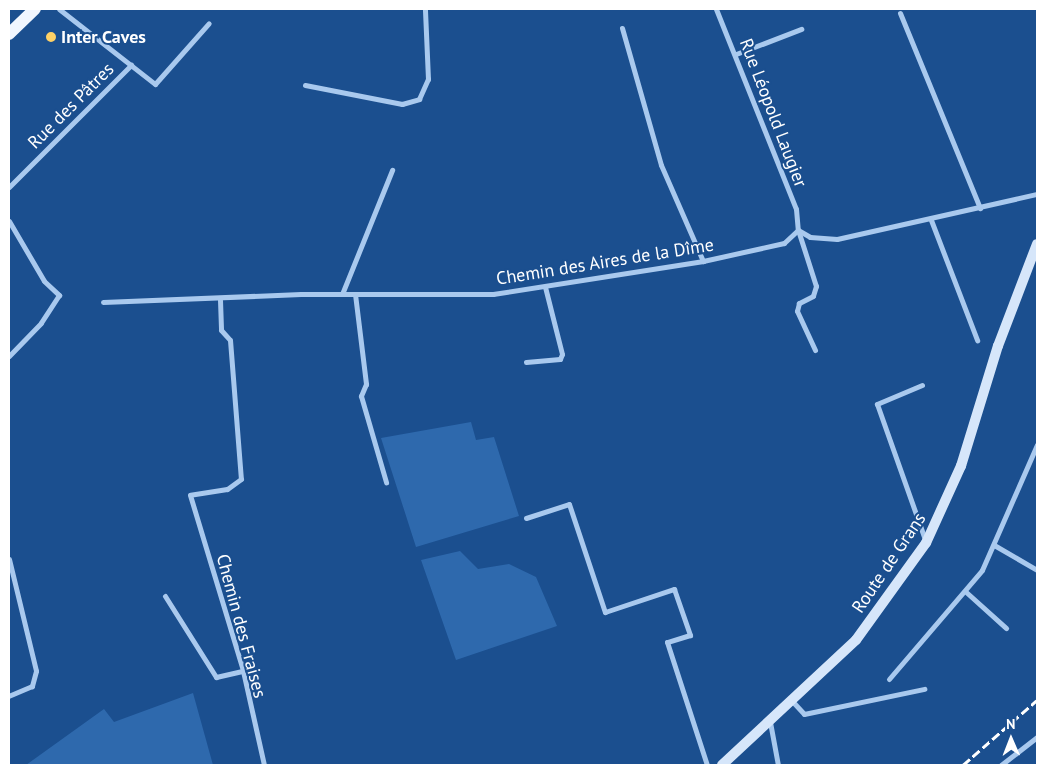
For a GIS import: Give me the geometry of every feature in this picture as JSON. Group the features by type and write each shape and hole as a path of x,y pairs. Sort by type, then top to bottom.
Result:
{"main road":[{"path":"9,34 35,9"}],"street":[{"path":"59,9 155,84 208,23"},
{"path":"304,85 402,104 419,99 428,79 425,9"},
{"name":"Rue Léopold Laugier","path":"716,9 736,54 745,87 796,209 798,230 816,286 813,296 799,303 797,311 815,350"},
{"path":"900,13 980,208"},
{"path":"622,28 661,165 703,261"},
{"path":"736,54 801,28"},
{"name":"Rue des Pâtres","path":"9,188 131,65"},
{"path":"342,294 392,170"},
{"path":"798,230 810,237 837,239 931,220 1037,194"},
{"path":"931,220 978,340"},
{"path":"9,222 44,281 58,296 41,323 9,356"},
{"name":"Chemin des Aires de la Dîme","path":"103,302 220,300 342,294 493,294 703,261 784,243 798,230"},
{"name":"Route de Grans","path":"722,765 793,702 856,640 926,543 961,466 998,346 1037,244"},
{"path":"526,362 560,360 562,354 545,287"},
{"path":"355,294 366,384 361,396 386,482"},
{"name":"Chemin des Fraises","path":"220,300 221,330 230,340 241,479 227,489 190,495 243,671 264,765"},
{"path":"922,385 877,404 926,543"},
{"path":"889,679 966,592 994,545 1037,449"},
{"path":"526,518 569,504 605,612 674,589 690,634 667,642 707,765"},
{"path":"994,545 1037,570"},
{"path":"9,559 36,671 32,686 9,696"},
{"path":"966,592 1006,628"},
{"path":"166,596 216,677 243,671"},
{"path":"793,702 804,714 924,688"},
{"path":"770,722 778,765"},
{"path":"1001,765 1037,737"}],"shaded area":[{"path":"471,422 476,440 494,437 519,516 416,547 381,438"},
{"path":"460,551 478,569 509,564 536,577 557,626 456,660 421,560"},
{"path":"193,693 213,765 26,765 104,709 114,722"}],"railway":[{"path":"963,765 1037,700"}],"place":[{"name":"Inter Caves","path":"51,37"}]}
